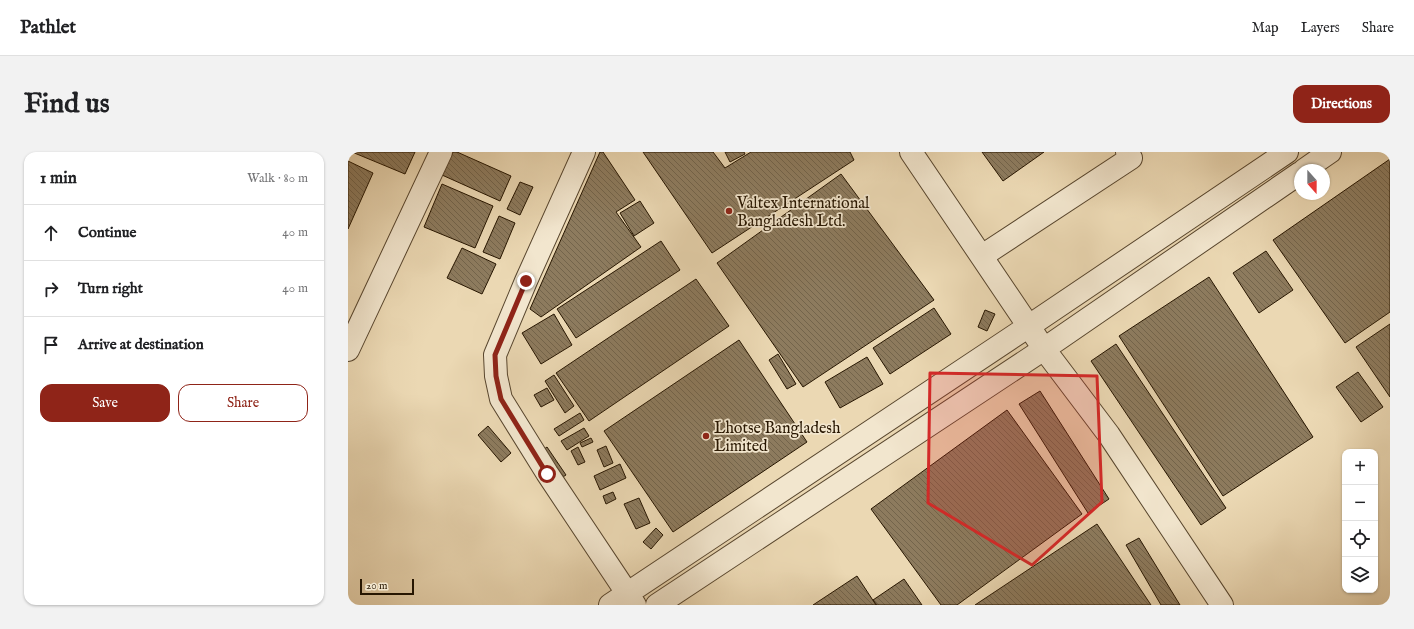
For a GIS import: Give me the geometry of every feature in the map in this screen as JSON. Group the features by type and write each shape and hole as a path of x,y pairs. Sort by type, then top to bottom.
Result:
{"street":[{"path":"348,350 441,152"},
{"path":"584,152 526,281 495,355 496,376 501,399 624,601 1287,152"},
{"path":"911,152 1044,349 1109,435 1222,605"},
{"path":"982,256 1131,158 1127,152"},
{"path":"1313,164 1330,152"},
{"path":"657,605 1044,349 1294,177"}],"highlighted area":[{"path":"930,373 1097,376 1102,502 1032,565 928,503"}],"building":[{"path":"352,152 415,152 405,174"},
{"path":"453,152 457,152 511,176 500,201 442,175"},
{"path":"600,152 603,152 635,200 616,212 641,247 541,317 530,309"},
{"name":"Valtex International Bangladesh Ltd.","path":"643,152 713,152 725,168 751,152 850,152 854,160 712,253"},
{"path":"725,152 744,152 745,154 730,162"},
{"path":"982,152 1044,152 1003,181"},
{"path":"1390,159 1390,312 1345,343 1273,240"},
{"path":"348,161 373,173 348,229"},
{"path":"841,174 934,300 803,387 717,263"},
{"path":"520,182 533,187 520,215 507,209"},
{"path":"442,184 493,206 475,248 424,227"},
{"path":"640,201 654,223 634,236 620,213"},
{"path":"499,216 515,223 500,259 483,252"},
{"path":"661,241 680,270 576,338 557,309"},
{"path":"462,248 496,264 482,294 447,278"},
{"path":"1266,251 1293,290 1259,313 1233,273"},
{"path":"1209,277 1313,437 1223,496 1119,336"},
{"path":"696,279 729,326 589,421 556,373"},
{"path":"934,308 951,334 890,374 873,348"},
{"path":"985,310 995,314 987,331 978,327"},
{"path":"554,314 572,345 541,364 522,333"},
{"path":"1390,324 1390,397 1356,347"},
{"name":"Lhotse Bangladesh Limited","path":"739,340 807,442 673,532 604,431"},
{"path":"1116,344 1226,508 1201,525 1091,361"},
{"path":"778,354 796,384 787,389 769,360"},
{"path":"867,357 883,384 840,408 825,382"},
{"path":"1358,372 1383,407 1361,422 1336,387"},
{"path":"554,375 574,406 565,413 545,381"},
{"path":"547,388 554,400 541,407 534,395"},
{"path":"1040,391 1109,499 1088,513 1019,404"},
{"path":"1007,410 1082,514 957,605 941,605 871,509"},
{"path":"580,413 584,420 559,436 554,429"},
{"path":"488,426 511,453 501,462 478,435"},
{"path":"584,428 589,436 567,450 561,441"},
{"path":"591,438 593,442 582,447 580,443"},
{"path":"606,446 613,463 604,467 597,450"},
{"path":"547,447 566,475 558,480 540,452"},
{"path":"578,447 585,462 578,465 571,451"},
{"path":"620,464 626,478 600,490 594,476"},
{"path":"613,492 616,499 606,504 603,496"},
{"path":"639,498 650,523 636,529 624,504"},
{"path":"1097,524 1151,605 975,605"},
{"path":"656,528 663,535 651,549 643,542"},
{"path":"1139,538 1180,605 1161,605 1126,545"},
{"path":"857,576 876,605 813,605"},
{"path":"904,579 922,605 877,605 873,600"}],"place":[{"name":"Valtex International Bangladesh Ltd.","path":"729,211"},
{"name":"Lhotse Bangladesh Limited","path":"706,436"}],"route":[{"path":"526,281 495,355 496,376 501,399 547,474"}]}
